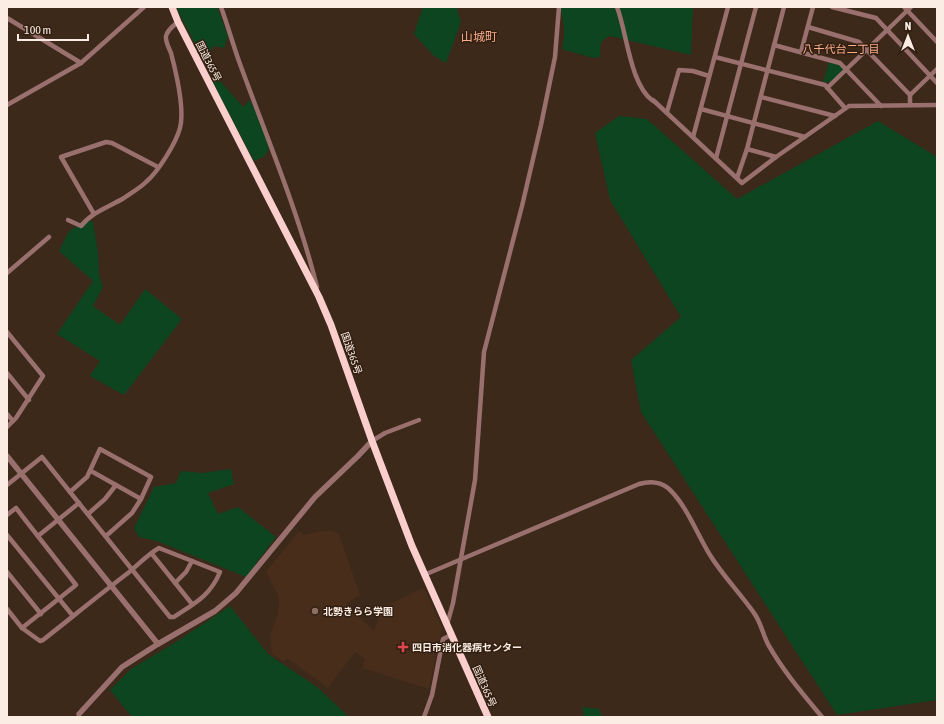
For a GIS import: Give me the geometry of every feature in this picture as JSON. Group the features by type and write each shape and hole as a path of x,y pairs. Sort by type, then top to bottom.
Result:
{"highway":[{"name":"国道365号","path":"172,7 178,22 319,297 331,325 372,441 412,546 488,717"}],"street":[{"path":"7,105 81,63 144,7"},
{"path":"221,7 240,64 307,247 319,297"},
{"path":"447,626 453,603 475,480 484,352 522,206 541,125 555,57 559,7"},
{"path":"617,7 624,29 634,74 647,96 653,101 654,100 742,183 848,106 937,105"},
{"path":"693,137 728,7"},
{"path":"716,158 756,7"},
{"path":"737,178 748,149 784,7"},
{"path":"801,52 813,7"},
{"path":"832,7 845,9 876,18 937,83"},
{"path":"826,88 887,30 905,9 912,7"},
{"path":"905,9 937,42"},
{"path":"7,18 81,63"},
{"path":"68,220 81,226 86,219 125,197 146,182 174,143 180,128 182,105 166,34 169,29 178,22"},
{"path":"808,27 857,40 910,95 910,105"},
{"path":"774,45 840,63 881,106"},
{"path":"715,57 824,85 845,108"},
{"path":"910,95 937,69"},
{"path":"667,112 679,70 710,76"},
{"path":"761,97 835,116"},
{"path":"701,109 805,137"},
{"path":"94,214 61,157 106,142 112,143 158,167"},
{"path":"748,149 776,157"},
{"path":"7,274 49,237"},
{"path":"7,332 42,376 29,400 7,427"},
{"path":"7,373 29,400"},
{"path":"7,414 13,421"},
{"path":"78,716 122,668 158,644 215,611 236,593 315,497 372,441 385,433 419,420"},
{"path":"70,492 85,480 91,471 100,449 151,477 141,499 132,513 106,536"},
{"path":"7,456 158,644"},
{"path":"7,485 42,457 106,536 132,569 170,617 174,617 210,591 220,572 160,548 132,569 40,641 22,628 7,610"},
{"path":"91,471 141,499"},
{"path":"424,575 639,484 649,482 658,483 666,486 674,493 710,555 731,585 755,614 769,645 791,680 822,717"},
{"path":"88,514 105,499 116,485"},
{"path":"38,536 79,503"},
{"path":"7,515 16,508 76,584 59,600 22,628"},
{"path":"7,535 73,616"},
{"path":"152,554 192,604"},
{"path":"175,583 186,572 192,561"},
{"path":"7,572 41,614"},
{"path":"424,717 432,696 443,639 451,635"}],"shaded area":[{"name":"北勢きらら学園","path":"299,531 304,535 322,531 332,531 339,534 360,595 346,604 374,631 382,607 424,588 442,627 429,689 362,668 365,659 355,652 328,688 287,658 284,662 272,654 270,635 277,616 279,605 278,595 266,572"}],"green space":[{"path":"176,7 217,7 228,36 224,48 214,46 210,51 196,46"},
{"path":"423,7 457,7 461,22 446,63 434,56 414,34"},
{"path":"560,7 693,7 691,55 610,36 602,42 600,47 600,57 593,58 562,49 564,28"},
{"path":"829,62 840,64 843,67 843,70 834,79 826,83 823,82"},
{"path":"216,76 243,107 250,100 262,125 269,148 265,156 254,161 211,79"},
{"path":"619,116 647,119 737,199 878,121 937,157 937,700 837,715 641,412 631,360 681,317 610,200 595,133"},
{"path":"88,220 93,222 98,252 99,274 103,287 93,306 120,325 145,289 182,319 124,395 90,376 100,361 57,334 93,281 59,251 69,231"},
{"path":"231,469 234,484 208,493 218,514 238,507 276,537 246,577 157,541 139,537 134,528 154,487 176,483 181,471 202,473"},
{"path":"230,606 268,654 317,687 349,717 132,717 110,690 131,669 176,642"},
{"path":"582,707 599,709 603,717 584,717"}],"place":[{"name":"北勢きらら学園","path":"315,611"},
{"name":"四日市消化器病センター","path":"403,647"}],"district":[{"name":"山城町","path":"479,37"},
{"name":"八千代台二丁目","path":"841,49"}]}
